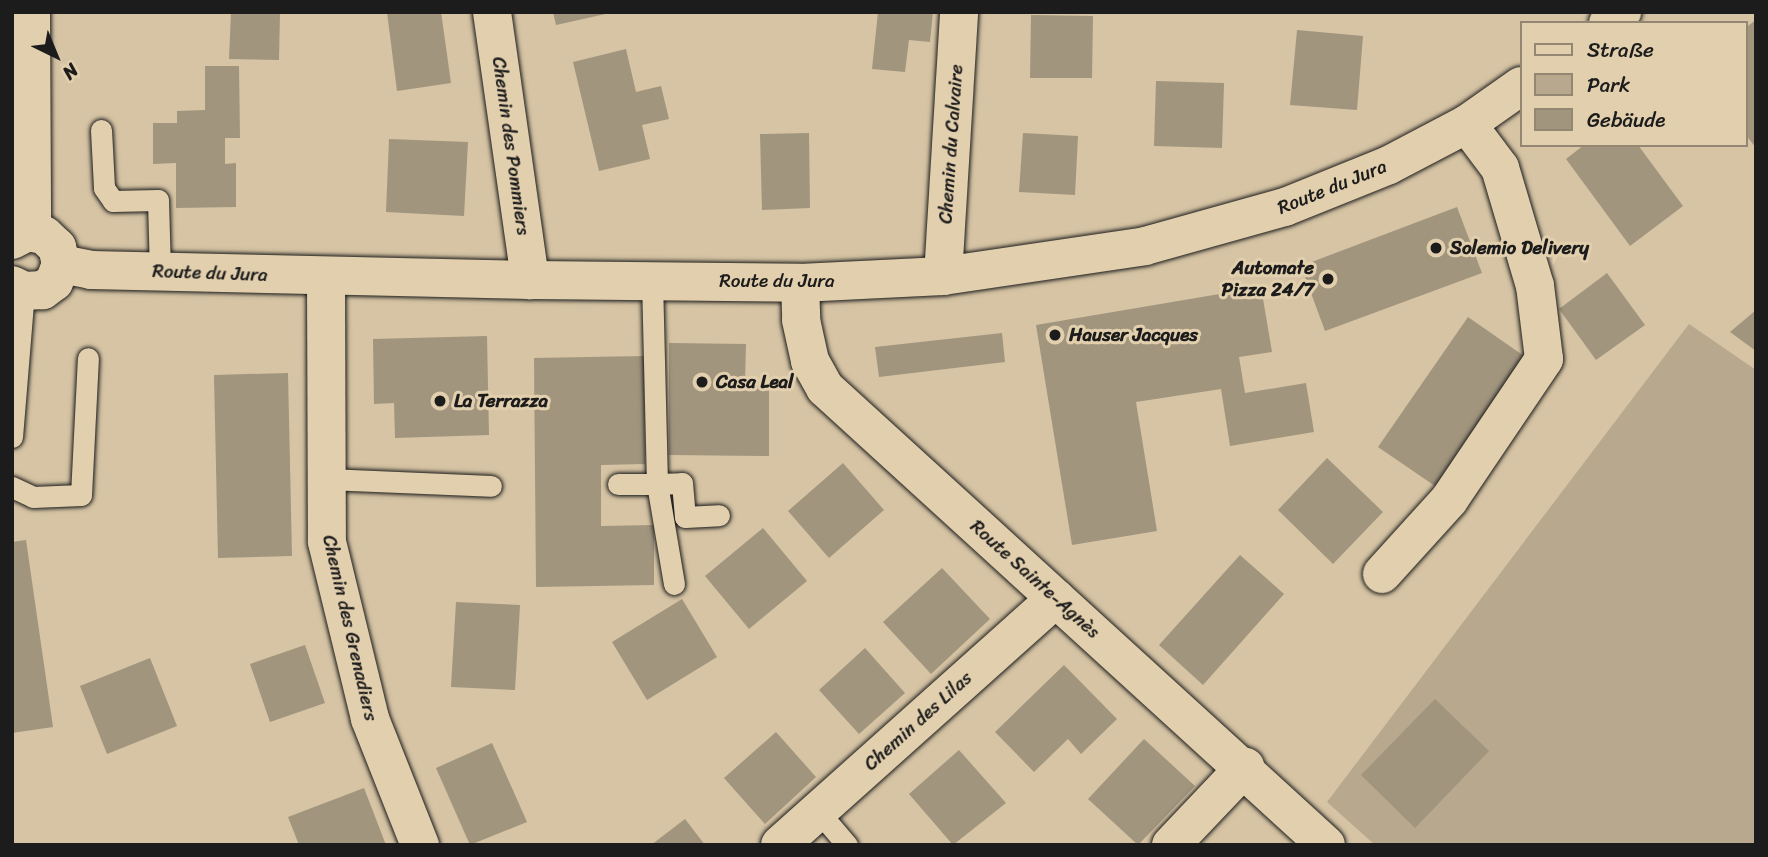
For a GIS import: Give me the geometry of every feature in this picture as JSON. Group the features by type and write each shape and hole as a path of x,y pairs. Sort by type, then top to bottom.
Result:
{"street":[{"path":"18,288 51,285 61,264 53,242 22,236 31,12"},
{"name":"Chemin des Pommiers","path":"492,12 530,280"},
{"name":"Chemin du Calvaire","path":"943,276 959,12"},
{"name":"Route du Jura","path":"61,264 91,270 530,280 800,283 943,276 1145,246 1285,207 1389,165 1467,124 1520,87"},
{"path":"1382,574 1449,500 1544,359 1535,286 1500,168 1467,124"},
{"name":"Chemin des Grenadiers","path":"326,276 327,542 370,719 420,845"},
{"name":"Route Sainte-Agnès","path":"800,283 801,320 810,361 825,388 1245,767 1326,845"},
{"name":"Chemin des Lilas","path":"780,845 1056,598"},
{"path":"1171,845 1245,767"}],"lane":[{"path":"101,130 104,188 113,201 158,200 160,271"},
{"path":"652,281 657,484 674,584"},
{"path":"12,437 18,288"},
{"path":"12,487 33,497 81,495 88,358"},
{"path":"327,479 491,486"},
{"path":"618,484 682,483 684,517 719,514"},
{"path":"818,810 847,845"}],"green space":[{"path":"1689,324 1756,370 1756,845 1375,845 1327,802"}],"building":[{"path":"231,12 280,12 279,60 229,59"},
{"path":"387,12 441,12 451,83 397,91"},
{"path":"553,12 610,12 610,13 556,25"},
{"path":"878,12 933,12 930,42 909,40 905,72 872,69"},
{"path":"1031,15 1093,16 1092,78 1030,78"},
{"path":"1756,20 1756,148 1747,137 1747,27"},
{"path":"1297,30 1363,36 1357,110 1290,105"},
{"path":"626,49 636,92 661,86 669,119 642,125 650,159 599,171 573,62"},
{"path":"205,66 239,66 240,138 225,138 225,164 236,163 236,207 176,208 176,163 153,164 153,123 177,123 177,111 205,110"},
{"path":"1156,81 1224,83 1222,148 1154,146"},
{"path":"809,133 810,208 762,210 760,134"},
{"path":"1023,133 1078,136 1075,195 1019,192"},
{"path":"389,139 468,142 464,216 386,212"},
{"path":"1581,147 1639,147 1683,206 1630,246 1566,159"},
{"path":"1457,207 1482,273 1325,331 1301,266"},
{"path":"1607,273 1645,325 1596,360 1559,309"},
{"path":"1261,287 1272,352 1239,357 1245,393 1306,383 1314,432 1230,446 1221,389 1136,402 1157,531 1072,545 1036,325"},
{"path":"1756,310 1756,351 1730,332"},
{"path":"1468,317 1524,356 1435,486 1378,447"},
{"path":"1002,333 1005,362 879,377 875,347"},
{"path":"487,336 489,435 395,438 394,403 374,404 373,339"},
{"path":"669,343 746,344 745,380 769,380 769,456 669,455"},
{"path":"644,356 645,464 601,465 601,526 654,525 654,585 536,587 534,358"},
{"path":"288,373 292,556 218,558 214,375"},
{"path":"1327,458 1383,512 1333,564 1278,510"},
{"path":"843,463 884,510 829,558 788,511"},
{"path":"763,528 807,581 749,629 705,576"},
{"path":"26,540 53,727 12,733 12,542"},
{"path":"1240,555 1284,594 1203,685 1159,645"},
{"path":"942,568 990,619 931,674 883,622"},
{"path":"682,599 717,657 647,700 612,642"},
{"path":"456,602 520,605 515,690 451,687"},
{"path":"305,645 325,703 270,722 250,664"},
{"path":"865,648 905,693 859,734 819,690"},
{"path":"150,658 177,726 107,754 80,686"},
{"path":"1064,665 1117,719 1081,754 1068,739 1034,772 995,732"},
{"path":"1435,699 1489,751 1415,828 1361,775"},
{"path":"776,732 816,777 765,824 724,778"},
{"path":"1144,739 1195,786 1138,845 1088,799"},
{"path":"492,743 527,822 470,845 436,768"},
{"path":"959,750 1006,803 953,845 909,794"},
{"path":"364,788 386,845 299,845 288,817"},
{"path":"685,819 705,845 651,845"}],"place":[{"name":"Solemio Delivery","path":"1436,248"},
{"name":"Automate Pizza 24/7","path":"1328,279"},
{"name":"Hauser Jacques","path":"1055,335"},
{"name":"Casa Leal","path":"702,382"},
{"name":"La Terrazza","path":"440,401"}]}
